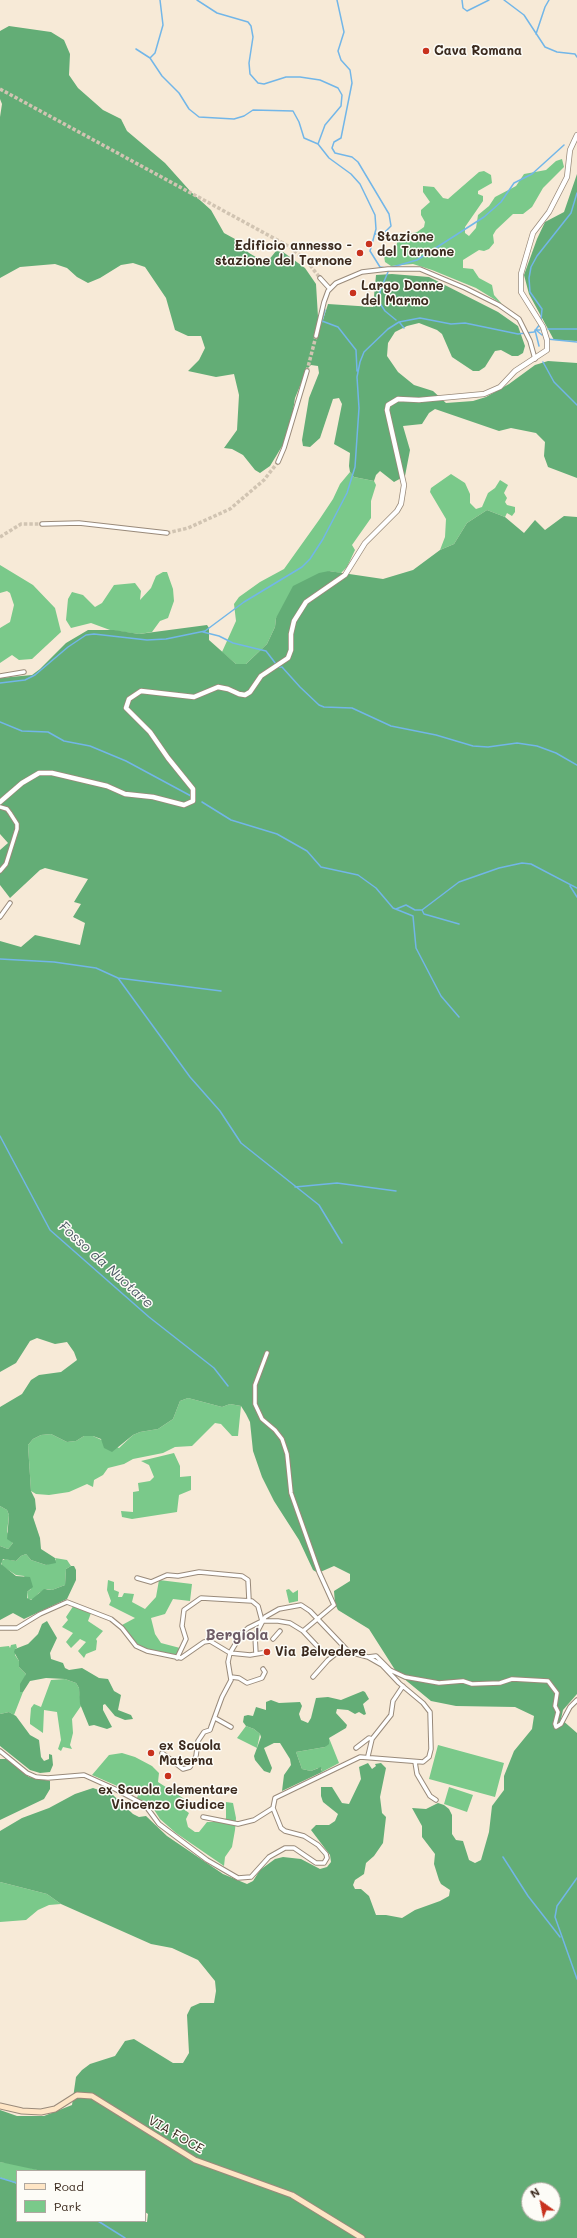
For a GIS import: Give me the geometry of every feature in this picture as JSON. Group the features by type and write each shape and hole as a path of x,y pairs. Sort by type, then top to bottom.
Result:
{"main road":[{"name":"VIA FOCE","path":"0,2106 42,2112 55,2109 77,2095 92,2096 195,2160 292,2195 362,2238"}],"street":[{"path":"0,802 32,776 44,773 107,786 125,794 153,797 184,805 190,804 194,797 193,789 168,758 150,732 126,708 129,699 141,691 194,697 218,687 245,695 250,692 261,676 288,658 294,621 306,602 345,575 365,543 397,511 401,504 404,485 387,410 388,405 398,399 419,400 484,394 500,387 515,370 543,354 548,347 543,326 521,292 520,274 533,233 549,212 567,177 570,150 577,135"},
{"path":"316,336 324,302 330,289 336,283 362,272 388,269 420,269 465,288 499,305 519,319 530,341 535,359"},
{"path":"320,278 330,289"},
{"path":"278,462 284,448 307,371"},
{"path":"42,524 80,523 167,533"},
{"path":"0,676 24,672"},
{"path":"0,807 7,809 17,829 6,864 0,871"},
{"path":"0,917 10,903"},
{"path":"267,1354 255,1385 255,1404 262,1419 275,1430 282,1439 286,1454 291,1493 319,1572 334,1605 318,1620 303,1631"},
{"path":"137,1578 151,1582 167,1575 178,1576 199,1572 242,1576 248,1580 249,1600"},
{"path":"178,1658 186,1639 182,1626 184,1610 203,1597 249,1600 258,1606 262,1621 255,1639 256,1654"},
{"path":"0,1628 16,1628 62,1603 69,1602 111,1619 122,1628 136,1646 178,1658 184,1657 208,1641 216,1643 230,1653 250,1655 268,1652"},
{"path":"0,1751 27,1773 36,1777 48,1778 84,1775 115,1789 144,1805 159,1824 221,1869 238,1878 251,1877 269,1856 285,1848 300,1850 316,1863 324,1863 327,1858 323,1849 310,1840 285,1831 281,1828 273,1808 276,1798 280,1794 353,1759 368,1756 415,1762 426,1760 430,1753 431,1717 427,1707 402,1686 382,1665 368,1657 355,1654 344,1647 306,1608 295,1605 273,1611 262,1621 245,1629 230,1653 228,1662 231,1677 215,1718 210,1730 204,1732 198,1741 196,1756 187,1769 183,1769 162,1753"},
{"path":"262,1621 281,1621 295,1625 318,1647"},
{"path":"273,1638 280,1631"},
{"path":"313,1677 328,1660 344,1647"},
{"path":"368,1657 376,1656 390,1670 405,1677 440,1683 458,1681 472,1684 500,1683 512,1679 548,1682 556,1693 555,1706 558,1712 554,1724 556,1727 561,1724 570,1707 577,1700"},
{"path":"231,1677 239,1678 247,1683 262,1678 265,1672 263,1669"},
{"path":"368,1756 372,1739 391,1715 394,1701 402,1686"},
{"path":"215,1718 231,1727"},
{"path":"356,1748 368,1738 372,1739"},
{"path":"415,1762 417,1774 430,1796 436,1800"},
{"path":"203,1818 238,1824 254,1820 273,1808"}],"green space":[{"path":"9,26 51,32 64,40 70,54 69,75 78,88 103,110 121,119 127,131 165,163 191,192 211,210 224,233 235,239 249,253 261,260 268,261 276,251 283,252 305,268 316,284 318,317 320,324 322,323 328,304 373,307 376,275 392,274 429,277 498,312 518,326 525,346 523,353 518,356 512,356 501,350 495,351 485,367 479,371 473,371 452,357 442,334 437,330 419,323 407,326 395,332 388,343 387,356 398,372 414,385 433,391 446,403 473,401 486,397 509,384 535,365 548,361 577,363 577,478 548,467 544,456 545,442 536,433 511,428 499,431 435,409 429,413 422,424 403,426 410,450 405,476 394,482 380,471 376,475 374,481 354,477 350,472 349,466 350,453 334,444 342,404 339,398 333,399 320,438 310,447 303,446 302,440 309,398 319,373 318,366 311,365 307,369 295,398 291,424 284,443 270,466 260,473 255,470 243,455 232,449 224,448 237,430 239,395 234,374 216,377 188,371 199,360 205,348 201,336 188,336 175,330 166,298 145,267 133,263 121,265 100,278 88,283 77,277 67,268 55,264 20,267 0,278 0,117 2,104 0,99 0,31"},
{"path":"562,159 564,167 543,188 532,207 523,214 513,214 496,230 493,235 494,243 489,249 484,251 479,250 463,260 463,268 473,269 479,278 492,285 494,295 502,304 476,288 432,270 413,264 391,266 385,262 384,256 395,253 397,243 396,233 409,234 417,232 424,227 425,222 421,215 421,210 430,202 423,192 423,186 434,187 443,198 448,199 479,172 484,171 491,175 492,183 478,191 478,194 483,196 483,201 465,227 465,233 469,236 476,228 478,215 489,206 495,197 516,186 524,174 546,170 556,161"},
{"path":"577,174 577,341 554,340 529,294 524,275 545,222 564,212"},
{"path":"350,472 354,477 374,481 376,485 371,501 371,518 352,545 355,550 347,567 341,573 329,571 276,618 275,627 267,644 246,664 236,664 222,652 236,621 234,604 239,597 260,582 284,569 333,499 340,484"},
{"path":"451,474 465,483 470,494 470,503 476,509 482,507 488,493 495,488 500,480 508,485 504,493 507,498 505,502 507,505 515,507 515,512 512,516 507,513 505,517 487,510 467,523 454,544 440,550 445,537 446,519 430,492 431,488"},
{"path":"487,510 505,517 524,533 535,520 545,530 564,516 577,517 577,1694 563,1710 561,1719 577,1733 577,2238 0,2238 0,2177 16,2184 16,2222 147,2222 146,2170 37,2170 0,2162 0,2110 17,2116 44,2116 72,2105 76,2077 90,2064 115,2056 125,2041 134,2039 173,2063 183,2063 189,2053 187,2015 191,2007 200,2003 214,2003 216,1991 215,1981 198,1960 172,1948 151,1944 61,1904 47,1894 0,1882 0,1831 22,1818 49,1808 75,1794 93,1788 113,1795 133,1814 139,1817 146,1816 167,1836 223,1874 247,1884 253,1881 260,1870 275,1859 283,1857 301,1859 320,1869 327,1867 331,1862 330,1855 311,1830 316,1825 329,1825 335,1821 338,1814 323,1802 321,1787 332,1787 342,1803 349,1804 361,1779 359,1767 368,1763 372,1769 376,1766 375,1764 381,1763 386,1768 380,1797 382,1813 386,1817 383,1843 374,1856 366,1863 364,1874 355,1880 353,1885 355,1889 361,1889 369,1896 376,1915 402,1918 415,1910 449,1896 450,1890 441,1884 439,1880 434,1864 435,1854 422,1837 422,1826 412,1808 426,1809 438,1803 444,1805 449,1809 452,1815 452,1834 456,1840 463,1841 469,1860 475,1863 481,1860 489,1832 492,1806 504,1790 504,1776 514,1751 532,1729 534,1716 515,1707 456,1706 431,1701 397,1673 369,1629 338,1610 335,1604 334,1591 350,1581 350,1574 334,1566 318,1573 313,1570 299,1540 274,1501 262,1477 253,1451 250,1422 246,1414 241,1406 230,1404 222,1407 188,1398 180,1401 173,1419 158,1429 140,1432 133,1435 112,1452 104,1448 101,1439 93,1436 84,1436 76,1441 67,1442 51,1434 41,1435 33,1439 28,1445 31,1491 35,1499 36,1509 33,1517 40,1538 41,1549 55,1558 56,1563 46,1565 31,1560 26,1554 21,1556 16,1561 3,1559 1,1564 16,1576 30,1577 33,1587 27,1592 27,1598 31,1600 44,1589 52,1590 65,1585 66,1569 71,1566 74,1566 76,1570 76,1580 67,1599 24,1619 13,1613 0,1620 0,1546 8,1549 13,1543 7,1539 9,1515 7,1510 0,1506 0,1407 22,1394 31,1380 39,1375 61,1372 77,1360 74,1352 67,1342 55,1344 37,1338 30,1341 16,1363 0,1372 0,941 21,947 35,935 80,945 85,923 73,917 81,904 74,902 88,879 45,868 40,870 10,898 0,885 0,850 8,843 0,834 0,678 32,675 66,643 88,630 114,630 139,634 207,625 209,628 209,640 236,664 246,664 267,644 275,627 276,618 293,586 319,573 329,571 383,579 413,570 440,550 454,544 467,523"},
{"path":"0,565 33,585 55,608 61,632 32,659 19,660 12,655 0,663 0,628 10,622 14,605 10,593 7,591 0,593"},
{"path":"163,572 167,572 173,589 174,601 168,618 160,621 152,632 139,634 110,630 91,623 71,628 66,620 68,599 72,592 83,595 95,607 102,603 114,585 135,583 141,591 140,600 151,588 156,576"},
{"path":"188,1398 222,1407 230,1404 241,1406 238,1436 232,1436 221,1424 215,1423 192,1446 175,1447 163,1453 133,1459 124,1464 108,1468 103,1475 94,1480 93,1487 87,1484 69,1492 49,1495 36,1494 31,1491 28,1445 33,1439 41,1435 51,1434 67,1442 76,1441 84,1436 93,1436 119,1448 133,1435 140,1432 158,1429 173,1419 180,1401"},
{"path":"174,1453 180,1466 180,1477 191,1476 191,1490 179,1495 177,1512 132,1519 122,1517 121,1511 133,1512 133,1492 139,1491 138,1483 150,1481 154,1477 149,1465 141,1461"},
{"path":"0,1506 7,1510 9,1515 7,1532 13,1543 8,1549 0,1546"},
{"path":"26,1554 31,1560 46,1565 56,1560 55,1558 67,1560 71,1566 66,1569 65,1585 52,1590 47,1589 39,1593 34,1599 28,1600 27,1592 31,1589 24,1576 16,1575 2,1566 1,1561 5,1559 16,1561 21,1556"},
{"path":"108,1580 114,1582 114,1590 119,1592 118,1597 122,1597 124,1593 134,1594 132,1602 145,1609 156,1597 159,1580 192,1584 190,1601 173,1599 165,1614 151,1618 155,1634 161,1643 180,1648 176,1656 145,1649 133,1641 122,1625 135,1618 109,1605 111,1601 107,1590"},
{"path":"289,1589 293,1593 298,1590 298,1601 289,1603 286,1590"},
{"path":"74,1605 91,1613 88,1621 103,1631 96,1639 96,1650 86,1654 84,1658 78,1651 86,1642 80,1639 71,1648 66,1642 73,1633 62,1627 68,1620 66,1617"},
{"path":"47,1621 57,1638 50,1653 51,1659 63,1663 65,1668 69,1670 82,1668 99,1678 108,1679 114,1691 121,1695 118,1710 131,1715 133,1719 125,1720 115,1716 105,1704 103,1705 103,1710 112,1727 107,1729 94,1725 89,1726 80,1704 79,1688 76,1683 65,1679 46,1678 30,1681 23,1692 20,1692 20,1684 26,1674 19,1667 19,1661 14,1652 15,1649 28,1644 38,1634 42,1624"},
{"path":"16,1644 17,1648 15,1649 15,1655 19,1661 19,1667 26,1674 20,1692 23,1692 14,1715 9,1712 0,1714 0,1647 9,1646 10,1648 11,1645"},
{"path":"65,1679 76,1683 79,1688 81,1706 72,1719 73,1733 70,1745 72,1749 63,1747 61,1751 58,1749 61,1740 57,1712 44,1710 43,1733 30,1724 30,1720 31,1708 34,1704 41,1707 51,1680"},
{"path":"363,1691 369,1699 363,1704 366,1714 364,1715 359,1712 355,1714 348,1710 337,1709 336,1713 347,1725 346,1728 329,1738 329,1744 325,1747 296,1752 302,1769 311,1771 321,1767 322,1772 282,1791 284,1775 291,1765 290,1759 280,1743 274,1743 264,1748 272,1768 270,1773 264,1771 255,1760 254,1756 261,1737 260,1734 254,1729 246,1726 243,1722 244,1716 253,1716 256,1707 266,1710 266,1702 271,1700 279,1703 300,1702 302,1706 299,1714 301,1720 308,1723 311,1718 316,1698 328,1697 341,1700"},
{"path":"9,1712 16,1716 30,1735 39,1740 41,1757 44,1761 49,1759 49,1754 52,1755 53,1765 50,1772 40,1773 30,1770 0,1746 0,1714"},
{"path":"246,1726 254,1729 260,1734 257,1748 237,1738"},
{"path":"329,1738 339,1763 322,1772 322,1769 318,1768 311,1771 302,1769 296,1752 325,1747"},
{"path":"438,1745 504,1763 495,1797 429,1779"},
{"path":"122,1753 135,1757 152,1766 159,1773 158,1782 186,1800 182,1808 189,1813 186,1819 188,1827 195,1832 199,1832 207,1822 224,1822 226,1818 226,1802 233,1803 236,1818 235,1830 232,1847 225,1857 224,1866 176,1833 160,1819 153,1808 137,1798 138,1795 92,1775 109,1755"},
{"path":"0,1759 6,1759 11,1762 29,1777 50,1781 50,1789 44,1799 0,1820"},
{"path":"449,1787 473,1795 467,1812 444,1804"},
{"path":"0,1882 47,1894 61,1904 49,1905 38,1910 26,1920 0,1922"},
{"path":"0,2162 16,2164 38,2170 16,2170 16,2184 0,2177"}],"waterway":[{"path":"150,58 155,53 163,25 160,0"},
{"path":"197,0 217,13 248,22 251,26 253,37 249,63 250,74 258,83 264,84 286,77 300,77 320,80 338,88 342,95 341,106 325,125 318,144"},
{"path":"337,0 344,32 338,51 341,60 350,70 352,83 341,138 334,142 332,148 335,153 352,157 358,162 389,214 391,226 383,234 375,234"},
{"path":"462,0 463,8 467,11 489,0"},
{"path":"504,0 524,15 545,47 557,52 575,54 577,57"},
{"path":"536,34 545,7 549,0"},
{"path":"136,49 150,58 162,76 179,93 189,109 199,117 234,119 244,116 253,110 293,111 299,122 304,138 318,144 329,158 351,174 360,184 375,215 376,229 370,251 380,267 386,268"},
{"path":"389,268 417,260 484,217 501,202 514,183 532,174 564,145"},
{"path":"541,320 542,309 530,292 529,278 531,267 537,256 571,213 577,193"},
{"path":"388,272 380,291 379,302 385,311 396,320"},
{"path":"325,310 322,321 338,327 356,350 357,371"},
{"path":"0,683 25,680 35,675 68,647 86,635 94,634 147,640 166,639 205,631 244,602 302,567 310,559 323,539 347,493 355,467 359,408 357,377 360,362 364,352 388,329 399,322 420,318 451,324 465,323 518,334 534,332 540,324"},
{"path":"400,323 404,328"},
{"path":"548,329 577,329"},
{"path":"535,330 539,346"},
{"path":"535,330 540,330"},
{"path":"536,330 542,335"},
{"path":"547,339 577,342"},
{"path":"543,362 554,382 577,405"},
{"path":"203,632 219,636 233,643 266,651 276,664"},
{"path":"278,667 282,667 300,687 319,705 324,707 352,708 391,726 436,735 473,746 488,747 517,743 537,746 556,753 577,765"},
{"path":"0,722 22,731 48,732 64,741 90,746 126,761 191,796"},
{"path":"202,802 231,820 277,834 307,851 321,867 358,875 376,888 393,908 413,916 416,948 441,996 459,1017"},
{"path":"422,910 459,882 499,868 522,863 531,864 577,888"},
{"path":"570,886 577,897"},
{"path":"396,909 406,905 415,910 422,910 424,914 459,924"},
{"path":"0,959 54,962 96,968 118,978 190,1077 220,1111 241,1143 319,1205 342,1243"},
{"path":"118,978 221,991"},
{"name":"Fosso da Nuotare","path":"0,1136 50,1230 149,1317 214,1368 228,1386"},
{"path":"295,1187 337,1183 396,1191"},
{"path":"503,1857 528,1896 560,1937"},
{"path":"577,1878 557,1906 555,1917 577,1979"},
{"path":"0,2178 16,2183"},
{"path":"100,2222 125,2238"}],"tunnel":[{"path":"0,89 290,247 306,260 320,278"},
{"path":"307,371 316,336"},
{"path":"167,533 188,528 230,509 264,480 278,462"},
{"path":"0,537 21,524 42,524"}],"place":[{"name":"Cava Romana","path":"426,51"},
{"name":"Stazione del Tarnone","path":"369,244"},
{"name":"Edificio annesso - stazione del Tarnone","path":"360,253"},
{"name":"Largo Donne del Marmo","path":"353,293"},
{"name":"Via Belvedere","path":"267,1652"},
{"name":"ex Scuola Materna","path":"151,1753"},
{"name":"ex Scuola elementare Vincenzo Giudice","path":"168,1776"}],"district":[{"name":"Bergiola","path":"237,1635"}]}
